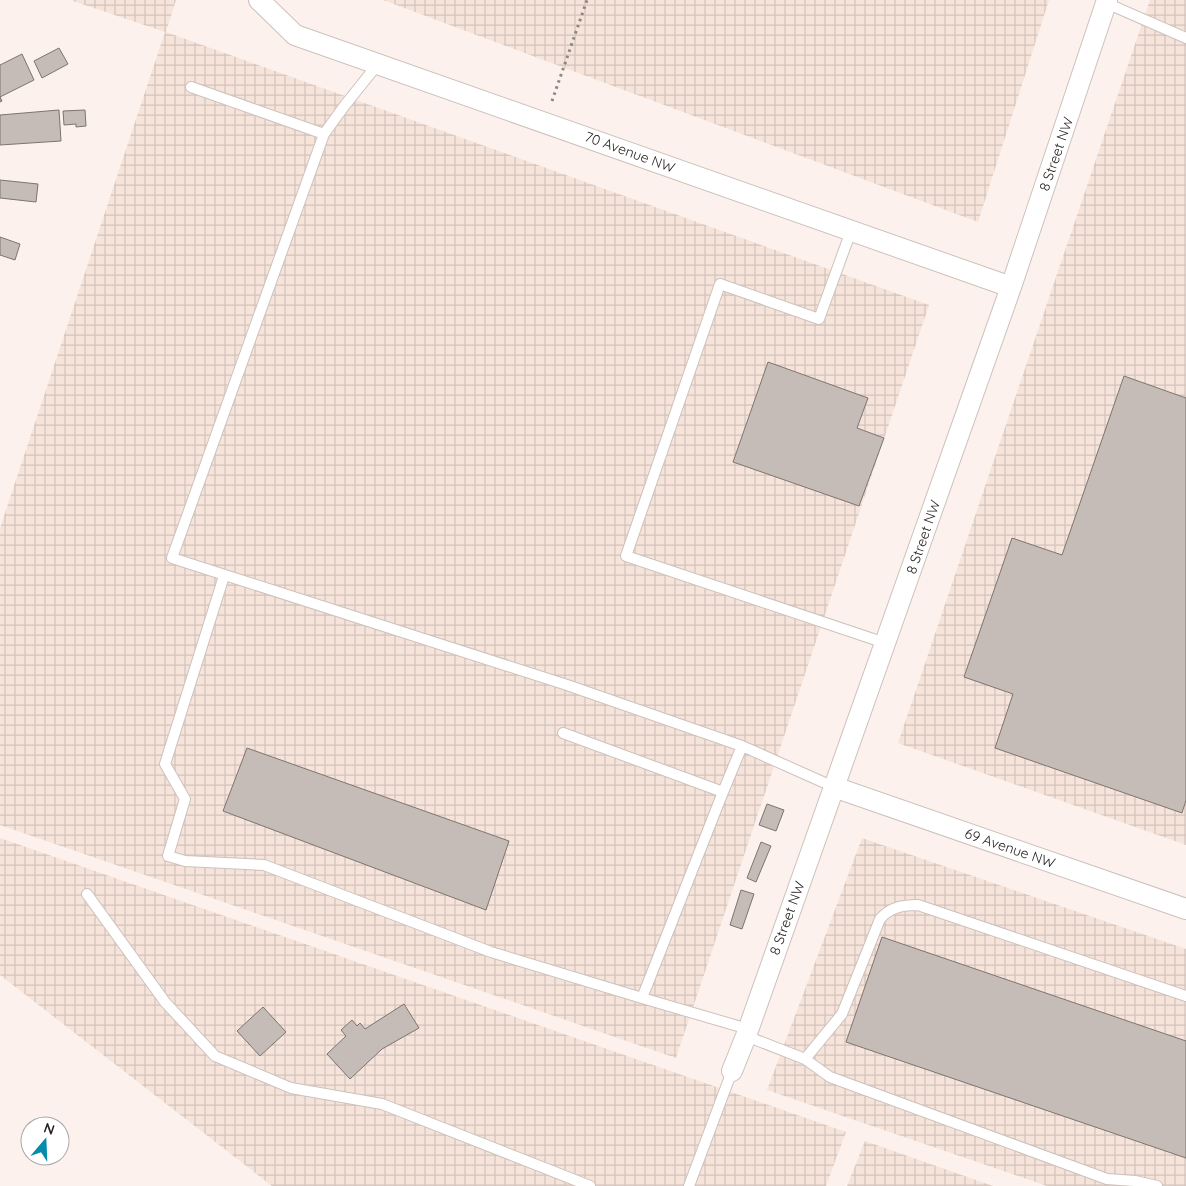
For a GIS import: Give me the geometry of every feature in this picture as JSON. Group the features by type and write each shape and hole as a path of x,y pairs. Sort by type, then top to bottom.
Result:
{"street":[{"name":"70 Avenue NW","path":"259,0 295,35 1011,287"},
{"name":"8 Street NW","path":"732,1071 1011,287 1107,1"},
{"name":"69 Avenue NW","path":"834,787 1186,909"}],"lane":[{"path":"1107,1 1186,38"},
{"path":"378,64 344,105 324,134 172,558 567,685 742,746 834,787"},
{"path":"191,87 324,134"},
{"path":"851,231 819,319 720,284 626,556 885,643"},
{"path":"224,576 165,764 185,798 168,856 185,861 264,865 491,952 747,1032 805,1060 830,1077 1107,1178 1157,1186"},
{"path":"563,733 723,792"},
{"path":"642,998 742,746"},
{"path":"87,894 164,1002 215,1056 291,1088 382,1104 590,1186"},
{"path":"805,1060 842,1014 880,919 884,913 905,905 918,905 1186,996"},
{"path":"689,1186 732,1071"}],"path":[{"path":"545,122 587,0"}],"shaded area":[{"path":"70,0 176,0 166,32 929,305 676,1058 0,825 0,528 165,32"},
{"path":"383,0 1049,0 978,222"},
{"path":"1150,0 1186,0 1186,845 898,743"},
{"path":"0,838 846,1132 826,1186 272,1186 0,975"},
{"path":"862,838 1186,949 1186,1186 1047,1186 767,1090"},
{"path":"865,1141 993,1186 847,1186"}],"building":[{"path":"59,48 68,64 42,78 34,61"},
{"path":"22,54 34,80 0,97 0,65"},
{"path":"59,110 61,141 0,145 0,115"},
{"path":"85,110 86,126 76,127 76,124 64,125 63,111"},
{"path":"0,180 38,184 36,202 0,198"},
{"path":"0,237 20,244 15,260 0,255"},
{"path":"768,362 868,398 857,428 884,438 859,506 733,462"},
{"path":"1124,376 1186,398 1186,800 1182,813 995,748 1013,694 964,677 1012,538 1062,555"},
{"path":"247,748 509,841 486,910 223,811"},
{"path":"767,804 784,810 776,831 759,825"},
{"path":"761,842 771,846 756,882 747,878"},
{"path":"741,890 754,894 742,929 730,925"},
{"path":"882,937 1186,1041 1186,1158 846,1042"},
{"path":"404,1004 419,1028 382,1049 350,1079 327,1054 346,1036 341,1030 352,1020 357,1026 360,1023 365,1029"},
{"path":"263,1007 286,1032 260,1056 237,1031"}]}
